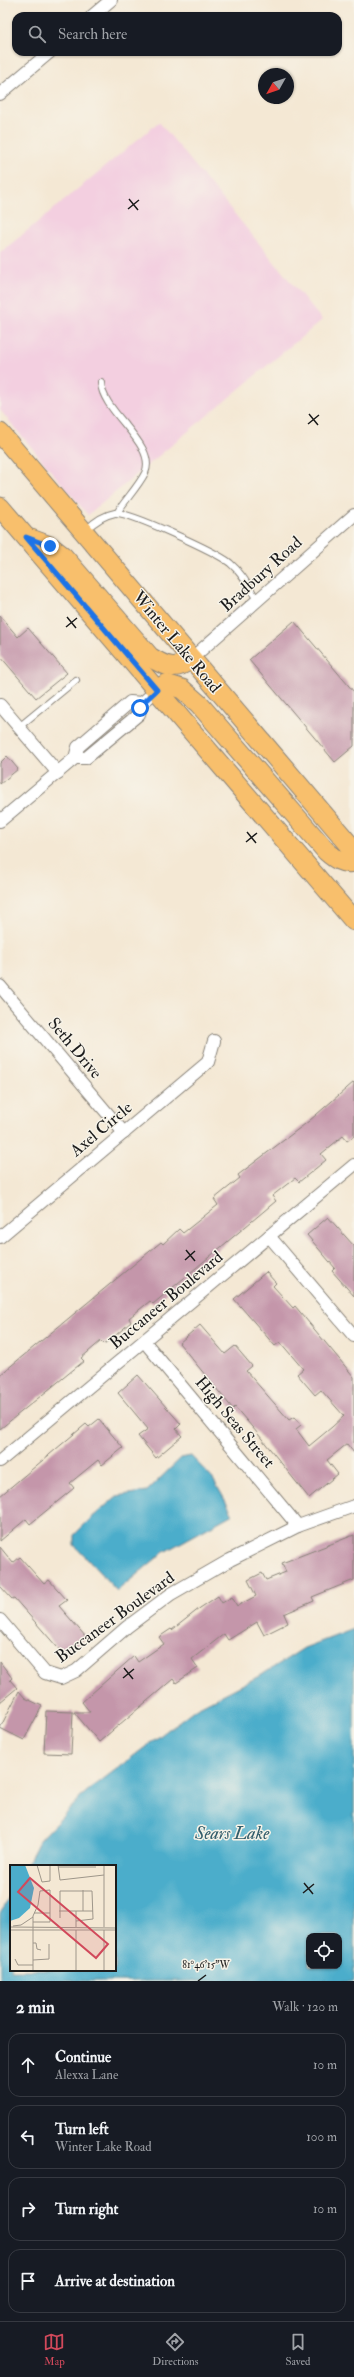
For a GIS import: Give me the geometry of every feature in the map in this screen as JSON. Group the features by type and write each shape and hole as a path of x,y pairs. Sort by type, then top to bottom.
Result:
{"main road":[{"name":"Winter Lake Road","path":"0,433 354,850"},
{"path":"0,507 354,921"},
{"path":"26,537 50,546 63,556 150,657 168,667 176,668 191,659"},
{"path":"157,690 166,684 182,689 198,704 326,851 338,860 350,863 354,862"}],"street":[{"path":"97,12 111,0"},
{"path":"0,94 45,56"},
{"name":"Bradbury Road","path":"191,659 354,514"},
{"path":"0,820 75,758 78,747 130,702 142,704 157,690"},
{"path":"0,705 58,773"},
{"name":"Seth Drive","path":"0,986 124,1133"},
{"name":"Axel Circle","path":"0,1237 208,1062 214,1041"},
{"name":"Buccaneer Boulevard","path":"0,1461 354,1165"},
{"path":"269,1236 354,1336"},
{"name":"High Seas Street","path":"144,1341 298,1526"},
{"name":"Buccaneer Boulevard","path":"0,1620 45,1673 61,1678 76,1671 127,1627 171,1594 230,1560 298,1526 354,1506"}],"lane":[{"path":"100,383 105,400 138,442 147,464 144,473 117,513"},
{"path":"83,532 106,515 117,513 128,516 188,541 230,563 244,577 257,600"},
{"path":"19,727 76,680"}],"shaded area":[{"path":"159,122 322,320 88,515 0,410 0,253"}],"water":[{"path":"191,1456 213,1479 233,1514 164,1552 117,1591 74,1545 74,1535 117,1496 147,1491 181,1458"},
{"name":"Sears Lake","path":"354,1629 354,1981 0,1981 0,1914 10,1895 10,1971 116,1971 116,1865 27,1865 39,1841 85,1793 195,1709 263,1674 304,1648"}],"building":[{"path":"0,616 18,637 28,628 67,673 36,698 0,656"},
{"path":"294,621 354,692 354,746 335,762 249,660"},
{"path":"7,756 18,769 0,784 0,763"},
{"path":"354,1082 354,1136 347,1141 343,1136 321,1154 326,1160 299,1182 295,1178 272,1196 276,1201 153,1304 150,1301 129,1318 131,1322 116,1335 104,1344 101,1341 81,1358 84,1361 0,1429 0,1375 161,1242 163,1244 179,1229 183,1233 218,1205 214,1199 240,1178 238,1175 309,1121"},
{"path":"328,1217 354,1246 354,1296 332,1271 335,1268 307,1235"},
{"path":"266,1272 276,1283 273,1286 293,1308 295,1306 354,1377 354,1453 347,1444 327,1460 338,1474 309,1498 258,1434 235,1407 233,1409 179,1343 200,1325 225,1354 235,1346 252,1366 246,1371 289,1420 294,1417 301,1425 296,1429 309,1446 344,1416 321,1390 315,1395 297,1374 303,1369 280,1342 275,1346 234,1299"},
{"path":"138,1375 181,1424 176,1429 182,1436 156,1458 138,1436 148,1429 118,1393"},
{"path":"99,1419 123,1448 102,1465 98,1460 70,1483 74,1488 30,1524 26,1519 0,1541 0,1496 86,1424 89,1427"},
{"path":"354,1535 354,1580 312,1597 314,1601 284,1614 288,1623 264,1635 257,1622 228,1640 224,1634 192,1659 198,1668 176,1683 173,1679 99,1742 74,1712 90,1712 82,1702 134,1656 138,1662 164,1644 159,1637 171,1629 172,1630 218,1596 222,1603 232,1597 237,1606 256,1596 248,1580 262,1573 266,1580 286,1572 282,1563"},
{"path":"0,1547 13,1563 20,1557 44,1584 49,1580 67,1600 59,1606 86,1637 65,1656 14,1598 12,1599 0,1586"},
{"path":"0,1662 12,1678 10,1680 17,1688 0,1702"},
{"path":"19,1691 25,1698 42,1706 24,1740 0,1728"},
{"path":"46,1711 73,1712 71,1754 44,1753"}],"route":[{"path":"50,546 26,537 157,690 142,704 140,708"}]}
